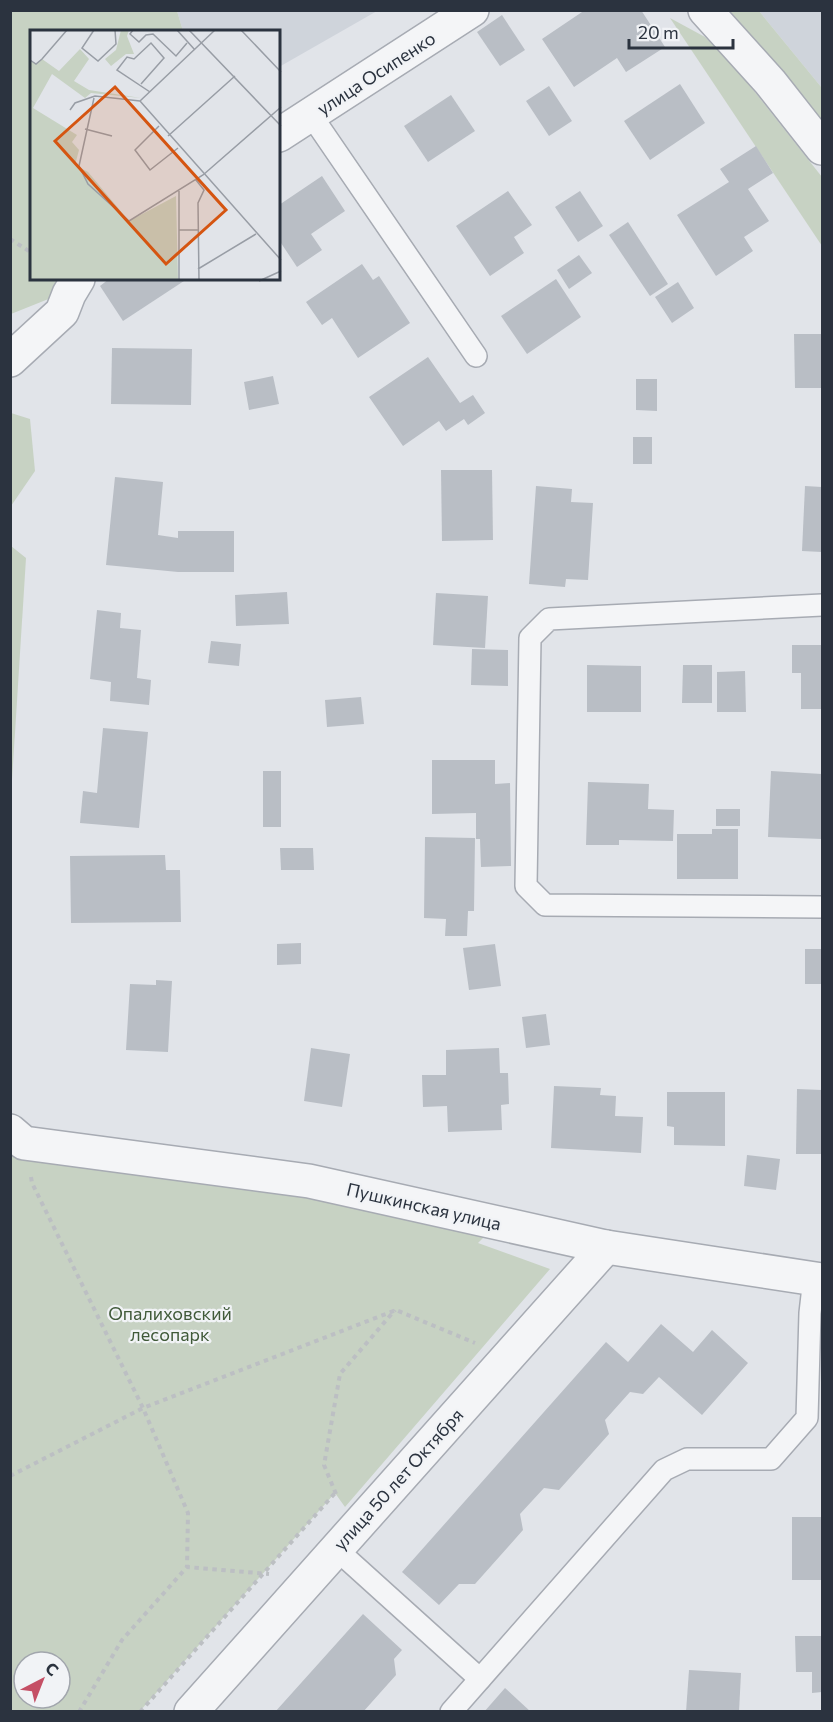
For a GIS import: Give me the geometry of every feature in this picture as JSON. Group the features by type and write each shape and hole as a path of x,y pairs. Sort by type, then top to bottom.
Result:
{"street":[{"name":"улица Осипенко","path":"280,134 472,10"},
{"path":"705,10 770,82 822,148"},
{"path":"10,360 62,312 77,280"},
{"name":"Пушкинская улица","path":"17,1137 309,1181 606,1247 818,1279"},
{"name":"улица 50 лет Октября","path":"191,1712 606,1247"}],"lane":[{"path":"311,115 476,356"},
{"path":"822,605 549,619 530,638 526,886 544,905 822,907"},
{"path":"451,1712 664,1470 687,1459 771,1459 807,1418 810,1313 818,1279"},
{"path":"336,1549 480,1679"}],"path":[{"path":"10,239 30,252"},
{"path":"17,1137 32,1183 143,1408 188,1513 187,1567 122,1640 79,1712"},
{"path":"140,1712 335,1493 324,1465 340,1374 396,1310"},
{"path":"10,1476 143,1408 396,1310 508,1356"},
{"path":"187,1567 263,1574 313,1575"}],"shaded area":[{"path":"177,11 377,11 280,66 280,30 183,30"},
{"path":"759,11 822,11 822,88"}],"green space":[{"path":"11,11 177,11 183,30 30,30 30,280 68,280 56,296 11,314"},
{"path":"722,11 759,11 822,88 822,129"},
{"path":"670,18 705,37 736,68 822,177 822,246"},
{"path":"11,413 30,419 35,471 11,506"},
{"path":"11,546 26,558 11,796"},
{"name":"Опалиховский лесопарк","path":"10,1131 498,1223 478,1243 550,1269 345,1507 335,1493 140,1711 11,1711"}],"building":[{"path":"585,10 641,10 665,47 626,72 617,58 574,87 542,39"},
{"path":"502,15 525,50 500,66 477,32"},
{"path":"680,84 705,123 650,160 624,121"},
{"path":"549,86 572,121 549,136 526,101"},
{"path":"451,95 475,131 428,162 404,126"},
{"path":"756,146 773,173 748,189 769,221 744,237 753,251 716,276 677,215 729,182 720,169"},
{"path":"322,176 345,211 311,234 322,250 297,267 280,242 280,204"},
{"path":"508,191 532,225 514,237 524,253 490,276 456,226"},
{"path":"580,191 603,226 578,242 555,207"},
{"path":"628,222 668,284 650,296 609,235"},
{"path":"579,255 592,273 569,289 557,270"},
{"path":"362,264 373,280 379,276 410,323 358,358 332,318 322,325 306,302"},
{"path":"556,279 581,317 527,354 501,316"},
{"path":"108,280 185,280 123,321 100,286"},
{"path":"678,282 694,308 672,323 655,297"},
{"path":"794,334 822,334 822,388 795,388"},
{"path":"112,348 192,349 191,405 111,404"},
{"path":"428,357 460,403 473,395 485,413 468,425 464,419 446,431 439,421 403,446 369,397"},
{"path":"273,376 279,404 249,410 244,382"},
{"path":"636,379 657,379 657,411 636,410"},
{"path":"633,437 652,437 652,464 633,464"},
{"path":"441,470 492,470 493,540 442,541"},
{"path":"115,477 163,482 158,535 178,538 178,531 234,531 234,572 178,572 106,565"},
{"path":"536,486 572,489 571,502 593,503 588,580 566,579 565,587 529,584"},
{"path":"805,486 822,487 822,552 802,551"},
{"path":"287,592 289,624 236,626 235,595"},
{"path":"436,593 488,596 485,648 433,645"},
{"path":"97,610 121,613 120,628 141,630 137,678 151,680 149,705 110,701 111,682 90,679"},
{"path":"211,641 241,644 239,666 208,663"},
{"path":"792,645 822,645 822,709 801,709 801,673 792,673"},
{"path":"472,649 508,650 508,686 471,685"},
{"path":"587,665 641,666 641,712 587,712"},
{"path":"683,665 712,665 712,703 682,703"},
{"path":"745,671 746,712 717,712 717,672"},
{"path":"361,697 364,724 327,727 325,700"},
{"path":"103,728 148,732 139,828 80,823 83,791 97,793"},
{"path":"432,760 495,760 495,784 510,783 511,866 481,867 480,839 476,839 476,813 432,814"},
{"path":"263,771 281,771 281,827 263,827"},
{"path":"771,771 822,774 822,839 768,837"},
{"path":"588,782 649,784 648,809 674,810 673,841 619,840 619,845 586,845"},
{"path":"716,809 740,809 740,826 716,826"},
{"path":"712,829 738,829 738,879 677,879 677,834 712,834"},
{"path":"425,837 475,838 474,911 468,911 467,936 445,936 446,919 424,918"},
{"path":"280,848 313,848 314,870 281,870"},
{"path":"165,855 166,870 180,870 181,922 71,923 70,856"},
{"path":"301,943 301,964 277,965 277,944"},
{"path":"495,944 501,986 469,990 463,948"},
{"path":"805,949 822,949 822,984 805,984"},
{"path":"156,980 172,981 168,1052 126,1050 130,984 156,985"},
{"path":"546,1014 550,1045 526,1048 522,1017"},
{"path":"311,1048 350,1054 342,1107 304,1101"},
{"path":"499,1048 500,1073 508,1073 509,1104 501,1105 502,1130 448,1132 447,1106 423,1107 422,1075 446,1075 446,1050"},
{"path":"554,1086 601,1088 600,1095 616,1096 615,1116 643,1117 641,1153 551,1148"},
{"path":"797,1089 822,1090 822,1154 796,1154"},
{"path":"667,1092 725,1092 725,1146 674,1145 674,1127 667,1126"},
{"path":"747,1155 780,1159 776,1190 744,1186"},
{"path":"661,1324 693,1352 712,1330 748,1363 702,1415 659,1377 643,1394 630,1392 605,1420 609,1434 559,1490 544,1488 520,1514 523,1530 475,1584 459,1584 439,1605 402,1572 606,1342 628,1362"},
{"path":"792,1517 822,1517 822,1580 792,1580"},
{"path":"363,1614 402,1650 394,1659 396,1675 363,1712 275,1712"},
{"path":"795,1636 822,1636 822,1692 812,1693 812,1672 796,1672"},
{"path":"689,1670 741,1673 739,1712 686,1712"},
{"path":"505,1688 531,1712 484,1712"}]}
